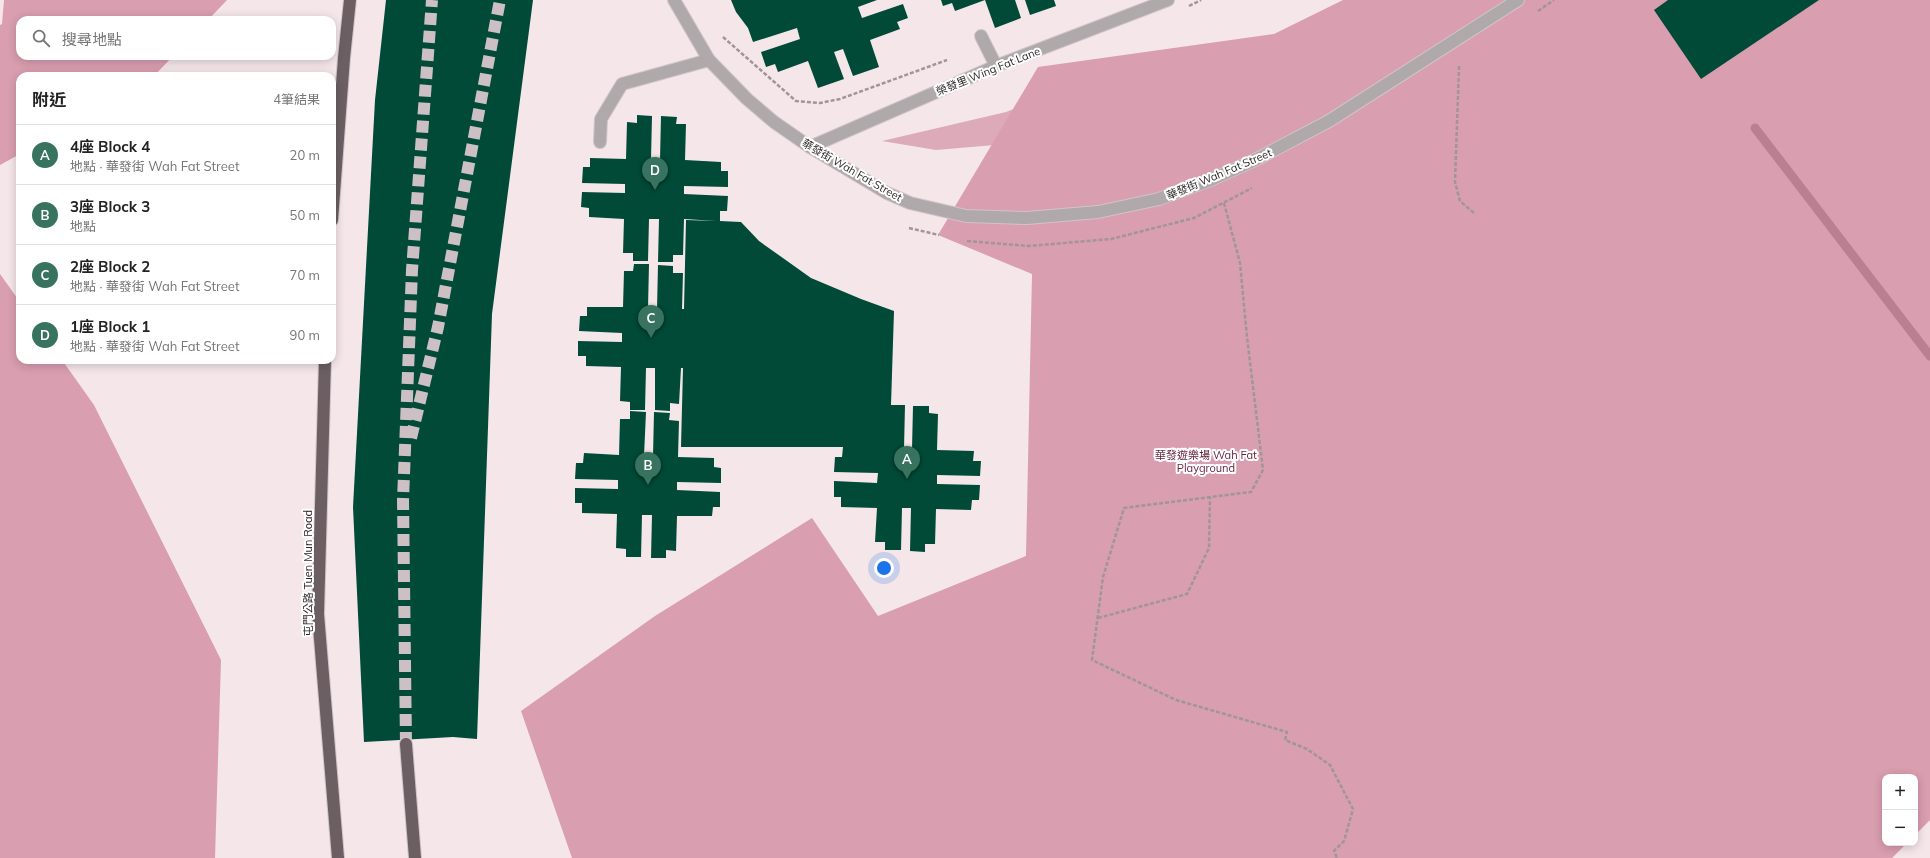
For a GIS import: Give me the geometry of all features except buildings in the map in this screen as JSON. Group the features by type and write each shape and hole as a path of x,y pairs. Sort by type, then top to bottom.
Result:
{"highway":[{"path":"336,166 350,0"},
{"name":"屯門公路 Tuen Mun Road","path":"325,364 318,614 338,858"},
{"path":"406,744 415,858"}],"street":[{"name":"華發街 Wah Fat Street","path":"674,0 709,60 747,99 774,122 810,147 887,193 910,203 943,212 966,216 1027,218 1098,212 1128,206 1159,199 1213,179 1294,141 1329,121 1518,0"},
{"name":"榮發里 Wing Fat Lane","path":"810,147 996,66 1168,0"},
{"path":"981,36 996,66"},
{"path":"600,142 601,119 622,84 709,60"}],"path":[{"path":"1187,7 1201,0"},
{"path":"1535,13 1554,0"},
{"path":"722,35 796,101 820,103 840,99 949,60"},
{"path":"1453,67 1459,63 1455,182 1460,201 1474,213"},
{"path":"963,240 1029,246 1111,239 1194,218 1256,186"},
{"path":"1224,203 1240,263 1246,338 1263,470 1251,492 1124,508 1104,576 1092,660 1176,700 1287,732 1285,740 1307,748 1330,765 1353,809 1344,841 1334,852 1337,858"},
{"path":"908,227 942,236"},
{"path":"1098,618 1187,594 1209,548 1210,497"}],"shaded area":[{"path":"1129,64 1041,141 936,150 882,141 1006,112"}],"green space":[{"path":"4,0 227,0 212,16 16,16 16,60 169,60 158,72 16,72 16,156 0,165 0,25 2,24"},
{"name":"華發遊樂場 Wah Fat Playground","path":"1343,0 1930,0 1930,820 1918,832 1918,774 1882,774 1882,846 1904,846 1892,858 572,858 521,711 655,616 812,518 878,616 1026,556 1032,274 938,235 1038,67 1274,34"},
{"path":"0,274 16,296 16,364 65,364 94,405 221,660 215,858 0,858"}],"waterway":[{"path":"1755,128 1930,356"}],"tunnel":[{"path":"406,744 403,500 412,270 432,0"},
{"path":"411,438 438,327 500,0"}],"place":[{"name":"1座 Block 1","path":"655,190"},
{"name":"2座 Block 2","path":"651,338"},
{"name":"4座 Block 4","path":"907,479"},
{"name":"3座 Block 3","path":"648,485"}]}
